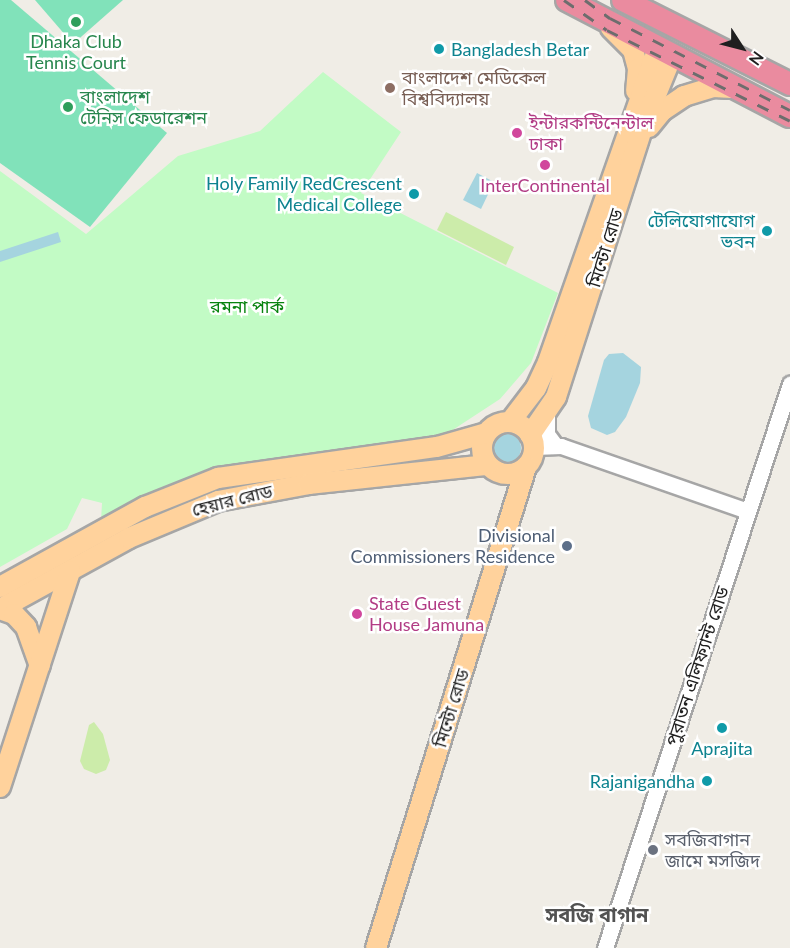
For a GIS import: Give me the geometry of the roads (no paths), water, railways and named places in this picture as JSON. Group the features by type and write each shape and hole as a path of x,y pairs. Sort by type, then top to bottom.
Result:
{"highway":[{"path":"567,0 608,25 790,116"},
{"path":"623,0 650,7 677,30 790,84"},
{"path":"664,54 677,30"}],"main road":[{"path":"608,25 629,44 638,69 637,87 621,133 629,144 672,103 696,91 732,88"},
{"name":"মিন্টো রোড","path":"510,422 536,388 548,362 664,54"},
{"name":"মিন্টো রোড","path":"532,441 547,414 583,317 629,144"},
{"path":"0,587 145,507 218,478 437,447 486,433 497,425 510,422 532,441 526,467 506,475"},
{"path":"486,433 481,449 487,465 506,475 517,497"},
{"name":"হেয়ার রোড","path":"0,609 181,513 218,501 309,484 487,465"},
{"name":"মিন্টো রোড","path":"376,948 526,467"},
{"path":"0,787 70,571"},
{"path":"0,609 14,614 26,627 39,666"}],"street":[{"name":"পুরাতন এলিফ্যান্ট রোড","path":"605,948 790,384"},
{"path":"547,414 547,434 556,446"},
{"path":"532,441 556,446 748,511"}],"water":[{"path":"477,173 494,182 481,209 463,200"},
{"path":"58,232 61,242 0,262 0,251"},
{"path":"623,353 641,367 640,383 626,417 615,432 607,435 591,428 588,416 604,360 609,354"},
{"path":"505,432 517,436 521,448 517,460 505,464 493,460 489,448 493,436"}],"railway":[{"path":"564,0 607,30 790,121"},
{"path":"585,0 610,18 790,110"}],"place":[{"name":"Dhaka Club Tennis Court","path":"76,22"},
{"name":"Bangladesh Betar","path":"439,49"},
{"name":"বাংলাদেশ মেডিকেল বিশ্ববিদ্যালয়","path":"390,88"},
{"name":"বাংলাদেশ টেনিস ফেডারেশন","path":"68,107"},
{"name":"ইন্টারকন্টিনেন্টাল ঢাকা","path":"517,133"},
{"name":"InterContinental","path":"545,165"},
{"name":"Holy Family RedCrescent Medical College","path":"414,194"},
{"name":"টেলিযোগাযোগ ভবন","path":"767,231"},
{"name":"Divisional Commissioners Residence","path":"567,546"},
{"name":"State Guest House Jamuna","path":"357,614"},
{"name":"Aprajita","path":"722,728"},
{"name":"Rajanigandha","path":"707,781"},
{"name":"সবজিবাগান জামে মসজিদ","path":"653,850"}],"district":[{"name":"সবজি বাগান","path":"597,914"}],"park label":[{"name":"রমনা পার্ক","path":"247,306"}]}
